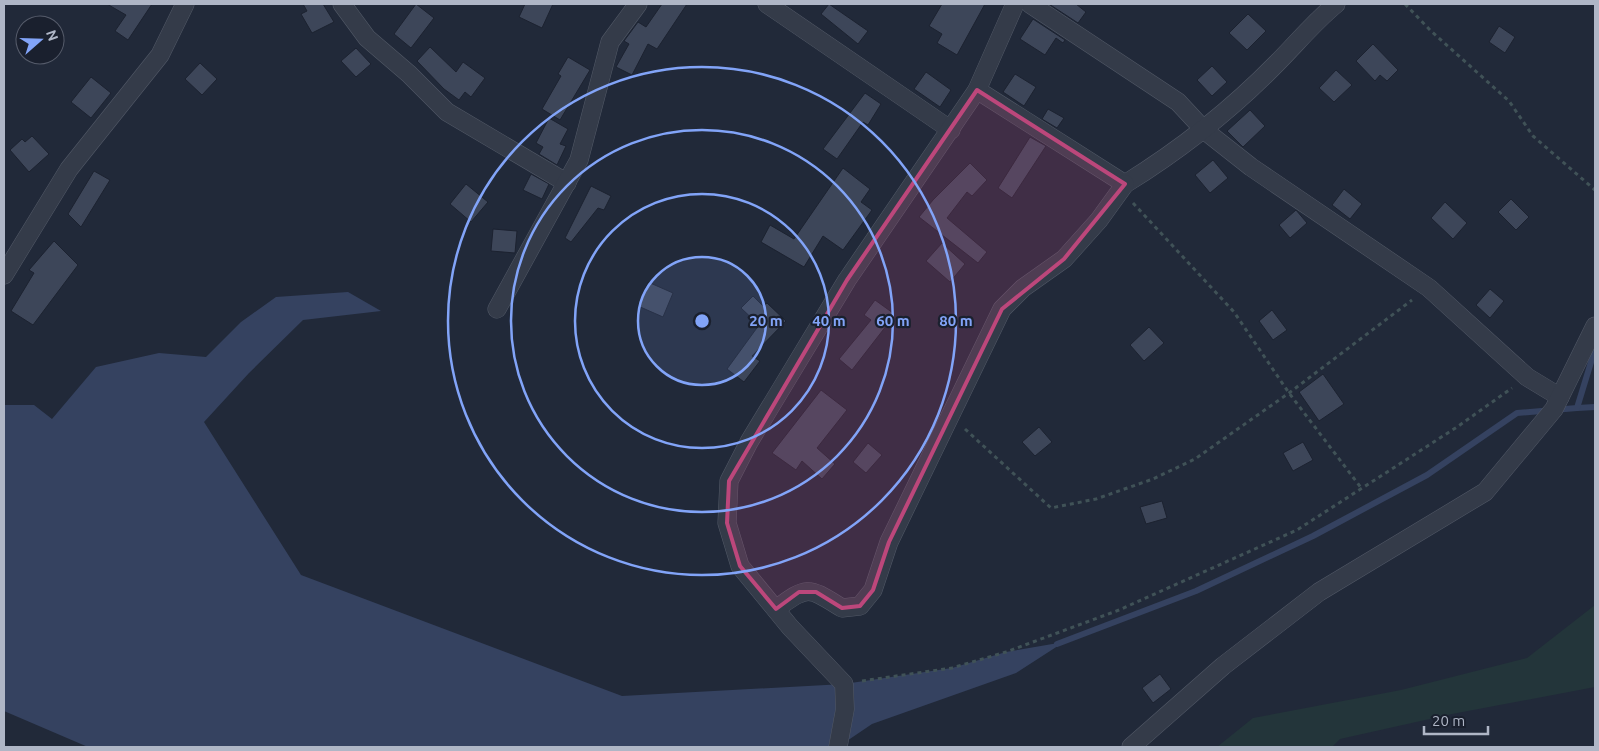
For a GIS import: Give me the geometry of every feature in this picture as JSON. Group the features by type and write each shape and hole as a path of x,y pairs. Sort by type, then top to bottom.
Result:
{"street":[{"path":"4,275 32,226 69,169 160,55 185,4"},
{"path":"342,4 367,38 409,74 447,112 567,183"},
{"path":"498,309 579,160 610,42 638,4"},
{"path":"767,4 951,130"},
{"path":"838,747 845,709 844,684 740,566 727,523 729,481 749,442 847,280 977,90 1015,4"},
{"path":"1030,4 1178,102 1204,130 1251,167 1429,288 1527,378 1560,397"},
{"path":"776,609 799,592 816,592 842,608 860,606 872,590 889,542 1002,309 1023,288 1064,259 1099,220 1122,187 1204,130 1277,64 1313,22 1336,4"},
{"path":"977,90 1122,187"},
{"path":"1131,747 1223,666 1319,592 1485,492 1533,436 1560,397 1595,326"}],"path":[{"path":"1404,4 1431,31 1509,101 1533,136 1595,190"},
{"path":"1122,187 1234,312 1289,393 1362,489"},
{"path":"951,416 1052,508 1096,499 1153,479 1195,459 1289,393 1429,288"},
{"path":"844,684 952,668 1006,652 1110,614 1296,530 1362,489 1527,378"}],"highlighted area":[{"path":"977,90 1125,184 1064,259 1002,309 889,542 873,590 860,606 842,608 816,592 799,592 776,609 740,566 727,523 729,481 847,280"}],"shaded area":[{"path":"1595,605 1595,687 1452,714 1340,739 1332,747 1217,747 1253,718 1401,690 1527,658"}],"water":[{"path":"348,292 381,311 303,320 249,373 204,422 301,575 622,696 844,684 952,668 1006,652 1064,642 1016,673 872,724 838,747 88,747 4,711 4,405 34,405 52,419 96,367 159,353 206,357 241,322 276,297"}],"building":[{"path":"107,4 152,4 128,40 115,31 126,15"},
{"path":"303,4 323,4 334,22 312,33 301,14 307,11"},
{"path":"416,4 434,18 411,48 394,34"},
{"path":"525,4 553,4 542,28 519,17"},
{"path":"662,4 687,4 657,49 648,44 632,75 616,67 629,44 624,41 638,22 646,27"},
{"path":"829,4 868,31 858,44 821,14"},
{"path":"942,4 985,4 957,55 937,43 942,34 929,26"},
{"path":"1049,4 1076,4 1086,12 1078,23"},
{"path":"1248,14 1266,31 1247,50 1229,33"},
{"path":"1033,19 1065,40 1063,43 1056,38 1045,55 1020,39"},
{"path":"1499,26 1515,37 1505,53 1489,42"},
{"path":"1373,44 1398,70 1387,81 1380,75 1375,81 1356,61"},
{"path":"430,47 456,72 463,62 485,78 471,97 465,92 459,100 444,89 417,61"},
{"path":"356,48 371,64 356,77 341,61"},
{"path":"568,57 590,70 560,120 542,109 561,76 558,74"},
{"path":"200,63 217,79 202,95 185,79"},
{"path":"1212,66 1227,82 1212,96 1197,80"},
{"path":"1336,70 1352,85 1334,102 1319,88"},
{"path":"926,72 951,90 940,107 914,89"},
{"path":"1015,74 1036,87 1024,106 1003,92"},
{"path":"91,77 111,93 91,118 71,102"},
{"path":"865,93 881,104 868,125 863,122 837,159 823,149"},
{"path":"1048,109 1064,118 1057,128 1042,119"},
{"path":"1250,110 1265,126 1243,147 1227,131"},
{"path":"549,118 568,129 560,144 566,146 557,165 539,154 543,147 536,143"},
{"path":"32,136 49,154 29,172 10,150 22,139 25,142"},
{"path":"1030,137 1046,146 1012,198 998,188"},
{"path":"1213,160 1228,178 1210,193 1195,175"},
{"path":"970,163 987,180 972,196 967,192 947,218 987,252 978,263 919,217"},
{"path":"843,168 870,189 861,202 872,210 843,250 823,236 804,267 761,242 770,225 794,239"},
{"path":"94,171 110,180 81,227 68,214"},
{"path":"531,174 549,184 542,199 523,190"},
{"path":"466,184 488,202 471,222 450,204"},
{"path":"591,186 611,196 604,210 598,208 571,242 565,238"},
{"path":"1344,189 1362,204 1350,219 1332,205"},
{"path":"1511,199 1529,217 1516,230 1498,212"},
{"path":"1445,202 1467,223 1453,239 1431,218"},
{"path":"1296,210 1307,223 1290,238 1279,225"},
{"path":"493,229 517,231 515,253 491,251"},
{"path":"54,241 78,265 33,325 11,311 34,273 29,270"},
{"path":"942,243 965,264 950,282 926,261"},
{"path":"648,282 673,293 663,317 638,306"},
{"path":"1490,289 1504,301 1490,318 1476,305"},
{"path":"753,296 763,306 767,303 786,321 752,356 760,361 744,382 727,369 759,325 741,308"},
{"path":"875,300 893,313 888,320 890,321 852,370 839,359 871,320 864,315"},
{"path":"1272,310 1287,330 1273,340 1259,321"},
{"path":"1149,327 1164,343 1144,361 1130,345"},
{"path":"1323,374 1344,404 1319,421 1299,392"},
{"path":"821,390 847,410 817,448 835,464 822,479 802,461 796,470 772,453"},
{"path":"1039,427 1052,442 1035,456 1022,442"},
{"path":"1303,442 1313,460 1293,471 1283,453"},
{"path":"868,443 882,455 866,473 853,462"},
{"path":"1162,501 1167,518 1146,524 1140,507"},
{"path":"1160,674 1171,689 1153,703 1142,688"}],"waterway":[{"path":"1057,644 1196,591 1313,536 1427,475 1517,413 1577,408 1595,349"},
{"path":"1577,408 1595,407"}]}
